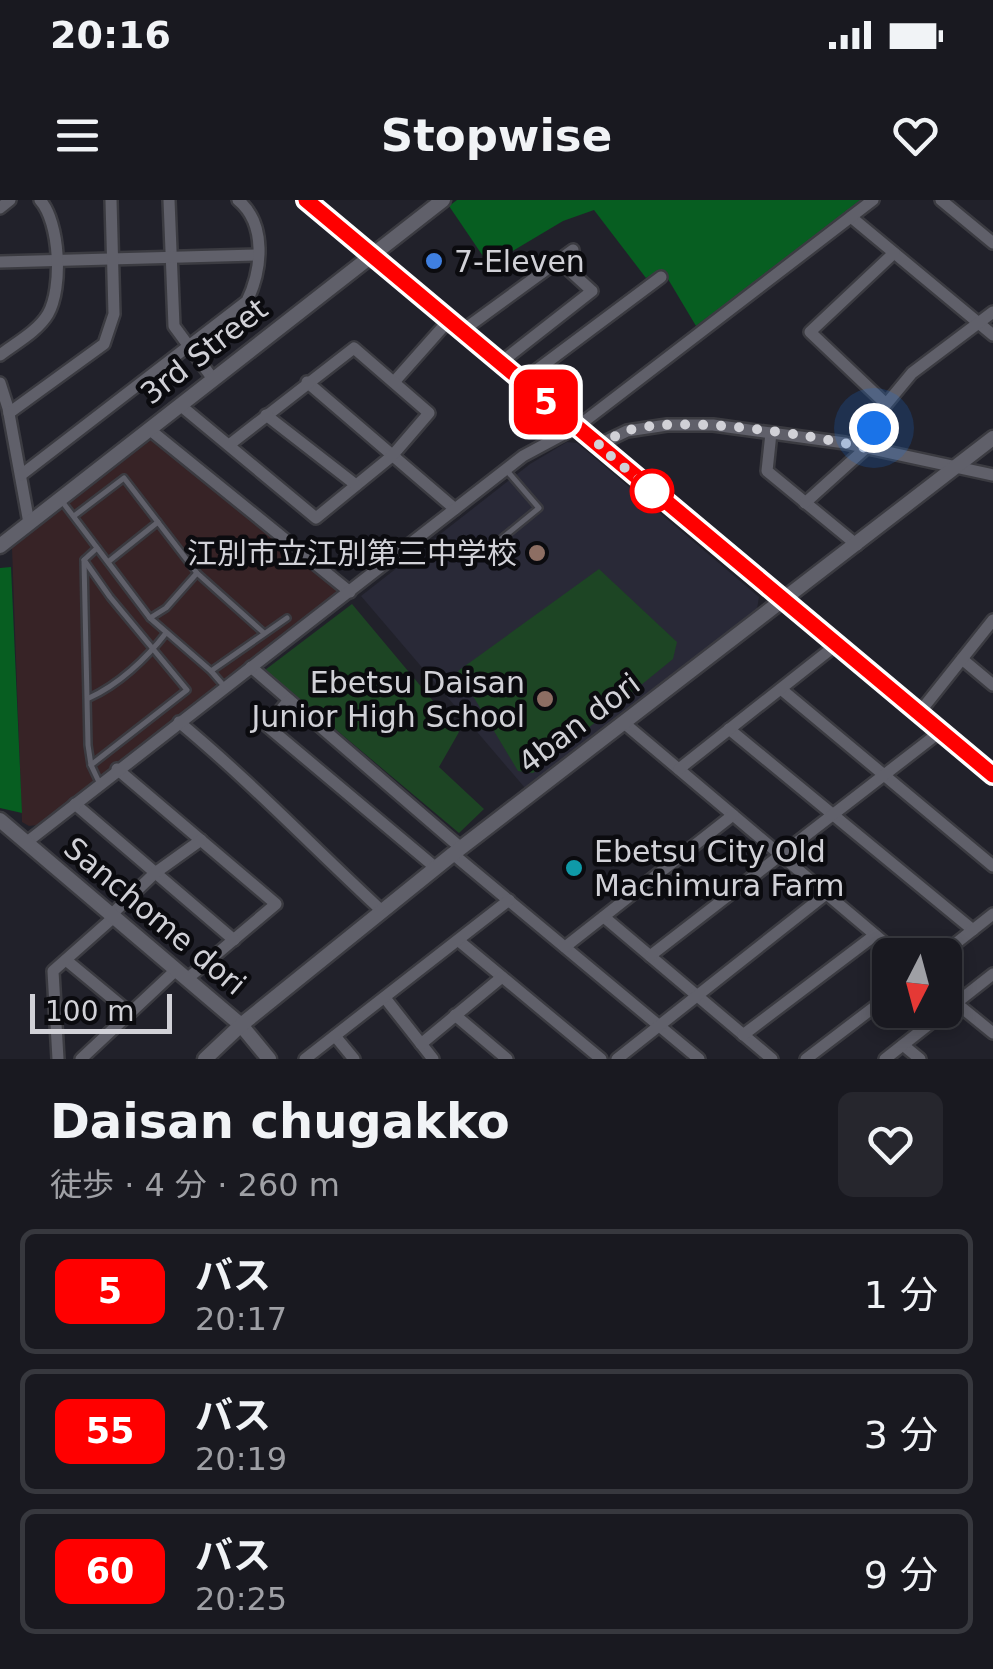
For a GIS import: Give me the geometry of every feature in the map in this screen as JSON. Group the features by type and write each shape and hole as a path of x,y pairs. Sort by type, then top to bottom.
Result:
{"street":[{"path":"0,208 10,200"},
{"path":"0,355 40,324 54,297 54,225 40,200"},
{"path":"9,413 104,344 114,314 111,200"},
{"path":"169,200 174,326 213,379"},
{"path":"22,476 247,301 257,280 258,228 249,209 238,200"},
{"path":"306,200 993,775"},
{"name":"3rd Street","path":"0,546 442,200"},
{"path":"27,842 506,469 576,427 873,200"},
{"path":"941,200 993,243"},
{"path":"850,217 993,335"},
{"path":"462,331 573,250"},
{"path":"886,404 810,332 894,253"},
{"path":"0,262 257,255"},
{"path":"500,363 592,290 558,260"},
{"path":"522,381 660,277"},
{"path":"806,502 866,448 886,404 912,372 993,312"},
{"path":"394,382 449,320"},
{"path":"180,405 316,518 392,456 429,412 354,348 229,445"},
{"path":"307,382 455,510"},
{"path":"0,384 30,523"},
{"path":"266,415 356,486"},
{"path":"598,445 626,431 667,425 713,426 866,448 993,475"},
{"path":"150,429 350,592"},
{"path":"771,433 767,472 857,544"},
{"name":"4ban dori","path":"206,1059 241,1025 457,851 993,438"},
{"path":"918,713 993,620"},
{"path":"678,770 836,645"},
{"path":"962,659 993,685"},
{"path":"251,667 509,900 699,1059"},
{"path":"781,689 993,866"},
{"path":"289,700 266,726 436,868"},
{"path":"179,722 241,774 382,912"},
{"path":"624,723 879,938"},
{"path":"730,729 973,930"},
{"path":"650,956 941,732"},
{"path":"80,1059 130,1012 234,940 276,904 117,769"},
{"path":"75,804 234,940"},
{"path":"565,947 733,815"},
{"name":"Sanchome dori","path":"0,820 241,1025 269,1059"},
{"path":"58,1059 54,971 155,874 201,840"},
{"path":"616,1059 826,894"},
{"path":"305,1059 509,900"},
{"path":"962,939 993,914"},
{"path":"604,917 772,1059"},
{"path":"743,1035 875,935"},
{"path":"459,941 602,1059"},
{"path":"66,960 130,1012"},
{"path":"962,998 993,974"},
{"path":"421,1044 502,977"},
{"path":"385,998 433,1059"},
{"path":"962,1008 993,1033"},
{"path":"806,1059 872,1009"},
{"path":"455,1016 507,1059"},
{"path":"886,1059 924,1028"},
{"path":"335,1036 354,1059"},
{"path":"903,1045 920,1059"}],"lane":[{"path":"495,544 539,508 506,469"},
{"path":"74,516 124,478 196,574 264,633"},
{"path":"60,498 150,618 211,670 226,688"},
{"path":"108,562 158,522"},
{"path":"96,548 84,560 88,745 90,766 100,784"},
{"path":"84,560 187,690 90,766"},
{"path":"150,618 166,608 196,574"},
{"path":"211,670 287,618"},
{"path":"89,698 102,692 154,649 166,633"}],"shaded area":[{"path":"152,439 336,589 336,594 38,825 29,826 22,822 12,548"},
{"name":"Ebetsu Daisan Junior High School","path":"567,442 577,443 759,597 757,609 525,788 361,596 530,464"}],"green space":[{"path":"457,200 864,200 696,326 662,269 646,278 594,210 563,221 489,265 449,206"},
{"path":"11,567 22,813 0,808 0,568"},
{"path":"599,569 677,642 673,659 533,773 518,771 458,671"},
{"path":"352,604 459,732 439,767 484,809 459,833 265,670"}],"bus line":[{"name":"5","path":"306,200 993,775"}],"place":[{"name":"7-Eleven","path":"434,261"},
{"name":"江別市立江別第三中学校","path":"537,553"},
{"name":"Ebetsu Daisan Junior High School","path":"545,699"},
{"name":"Ebetsu City Old Machimura Farm","path":"574,868"}],"route":[{"path":"652,491 598,445 626,431 667,425 713,426 866,448 874,428"}]}
